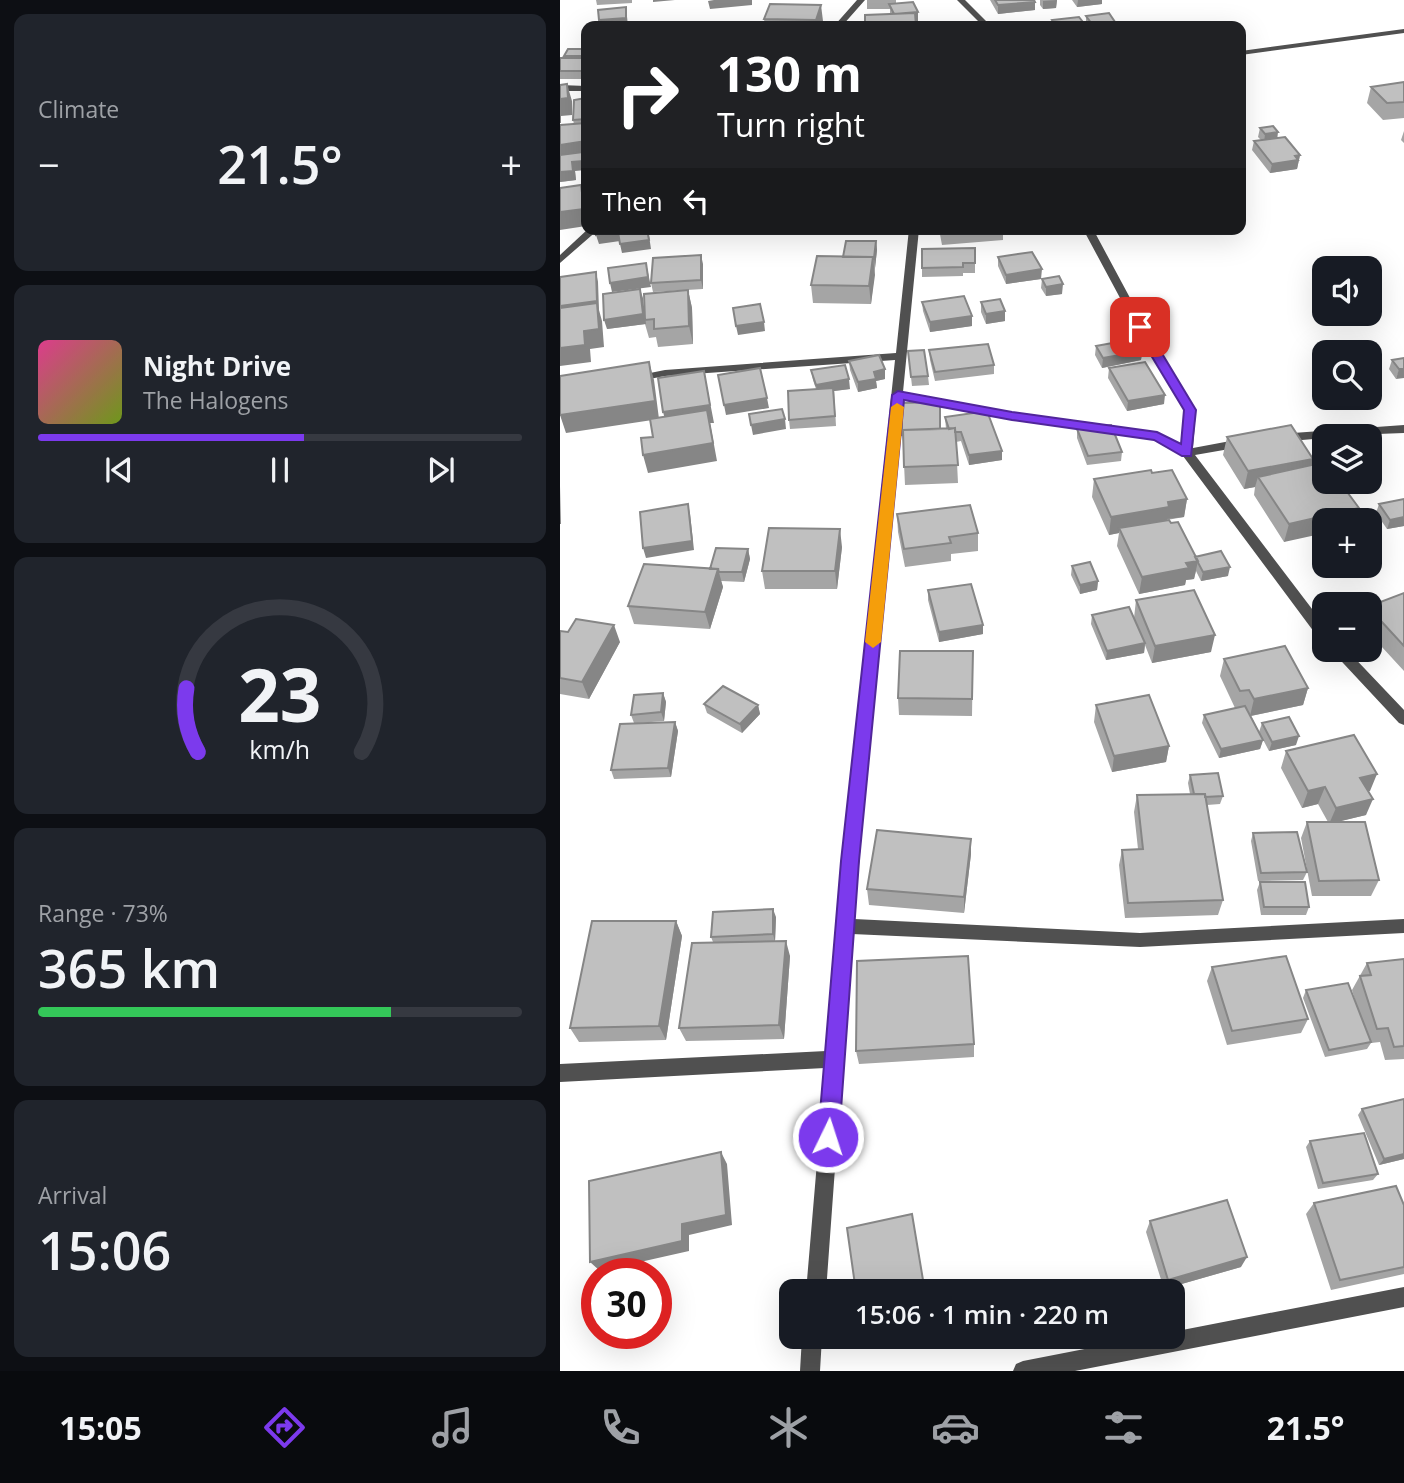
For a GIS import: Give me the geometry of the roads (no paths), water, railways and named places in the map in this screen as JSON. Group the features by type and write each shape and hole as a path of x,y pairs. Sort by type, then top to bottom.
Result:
{"street":[{"path":"842,21 861,0"},
{"path":"961,0 982,21"},
{"path":"1246,52 1404,31"},
{"path":"560,89 581,89"},
{"path":"560,260 587,235"},
{"path":"817,1279 845,926 913,235"},
{"path":"1091,235 1153,350 1190,410 1187,453"},
{"path":"626,380 665,373 902,356"},
{"path":"898,395 1012,416 1157,436 1187,453 1312,619"},
{"path":"1268,439 1404,429"},
{"path":"1187,453 1255,440"},
{"path":"1349,662 1404,719"},
{"path":"845,926 1140,940 1404,926"},
{"path":"560,1073 834,1059"},
{"path":"1023,1371 1404,1297"},
{"path":"810,1371 811,1349"}]}
